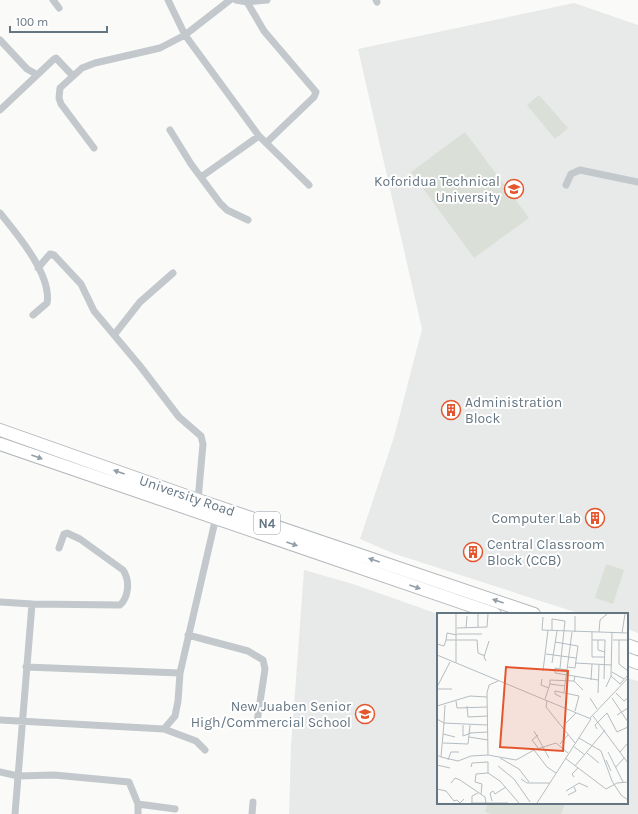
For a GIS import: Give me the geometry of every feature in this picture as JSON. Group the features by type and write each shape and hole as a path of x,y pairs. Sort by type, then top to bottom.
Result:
{"highway":[{"name":"University Road","path":"0,430 198,500 531,613"},
{"name":"University Road","path":"0,444 492,613"},
{"path":"628,646 638,649"},
{"path":"628,659 638,663"}],"street":[{"path":"52,0 59,8"},
{"path":"168,0 185,35 259,136 310,185"},
{"path":"94,148 61,104 59,98 60,88 72,75 82,68 95,63 160,48 185,35 230,0"},
{"path":"236,0 247,2 267,0"},
{"path":"247,2 264,31 316,92 314,97 266,144"},
{"path":"0,40 27,69 36,74"},
{"path":"0,110 36,74 56,58 72,75"},
{"path":"170,130 187,158 224,206 248,220"},
{"path":"201,177 259,136"},
{"path":"566,185 571,174 580,170 638,182"},
{"path":"0,213 34,258 48,297 47,303 33,315"},
{"path":"38,268 50,254 54,254 81,284 94,311 179,416 203,440 198,500"},
{"path":"114,335 140,302 173,273"},
{"path":"164,729 175,716 178,701 180,673 188,634 216,518"},
{"path":"0,602 120,605 122,603 127,592 126,574 123,570 80,539 67,533 64,534 58,548"},
{"path":"15,814 32,604"},
{"path":"188,634 248,651 263,660 265,669 257,722"},
{"path":"26,667 180,673"},
{"path":"0,720 23,720 164,729 196,741 206,750"},
{"path":"0,772 18,776 54,775 129,782 138,804 138,814"},
{"path":"252,814 253,802"},
{"path":"138,804 175,809"}],"shaded area":[{"name":"Koforidua Technical University","path":"574,3 638,25 638,633 628,629 628,613 578,613 395,554 360,539 394,437 422,329 358,49"},
{"path":"539,95 568,128 555,139 527,105"},
{"path":"465,132 529,218 474,258 411,172"},
{"path":"606,564 624,570 613,604 595,598"},
{"name":"New Juaben Senior High/Commercial School","path":"304,570 353,584 437,614 437,804 628,804 628,678 638,681 638,814 289,814 291,746"},
{"path":"488,804 565,804 561,814 492,814 485,812"}],"place":[{"name":"Koforidua Technical University","path":"514,189"},
{"name":"Administration Block","path":"451,410"},
{"name":"Computer Lab","path":"595,518"},
{"name":"Central Classroom Block (CCB)","path":"473,552"},
{"name":"New Juaben Senior High/Commercial School","path":"365,714"}]}
